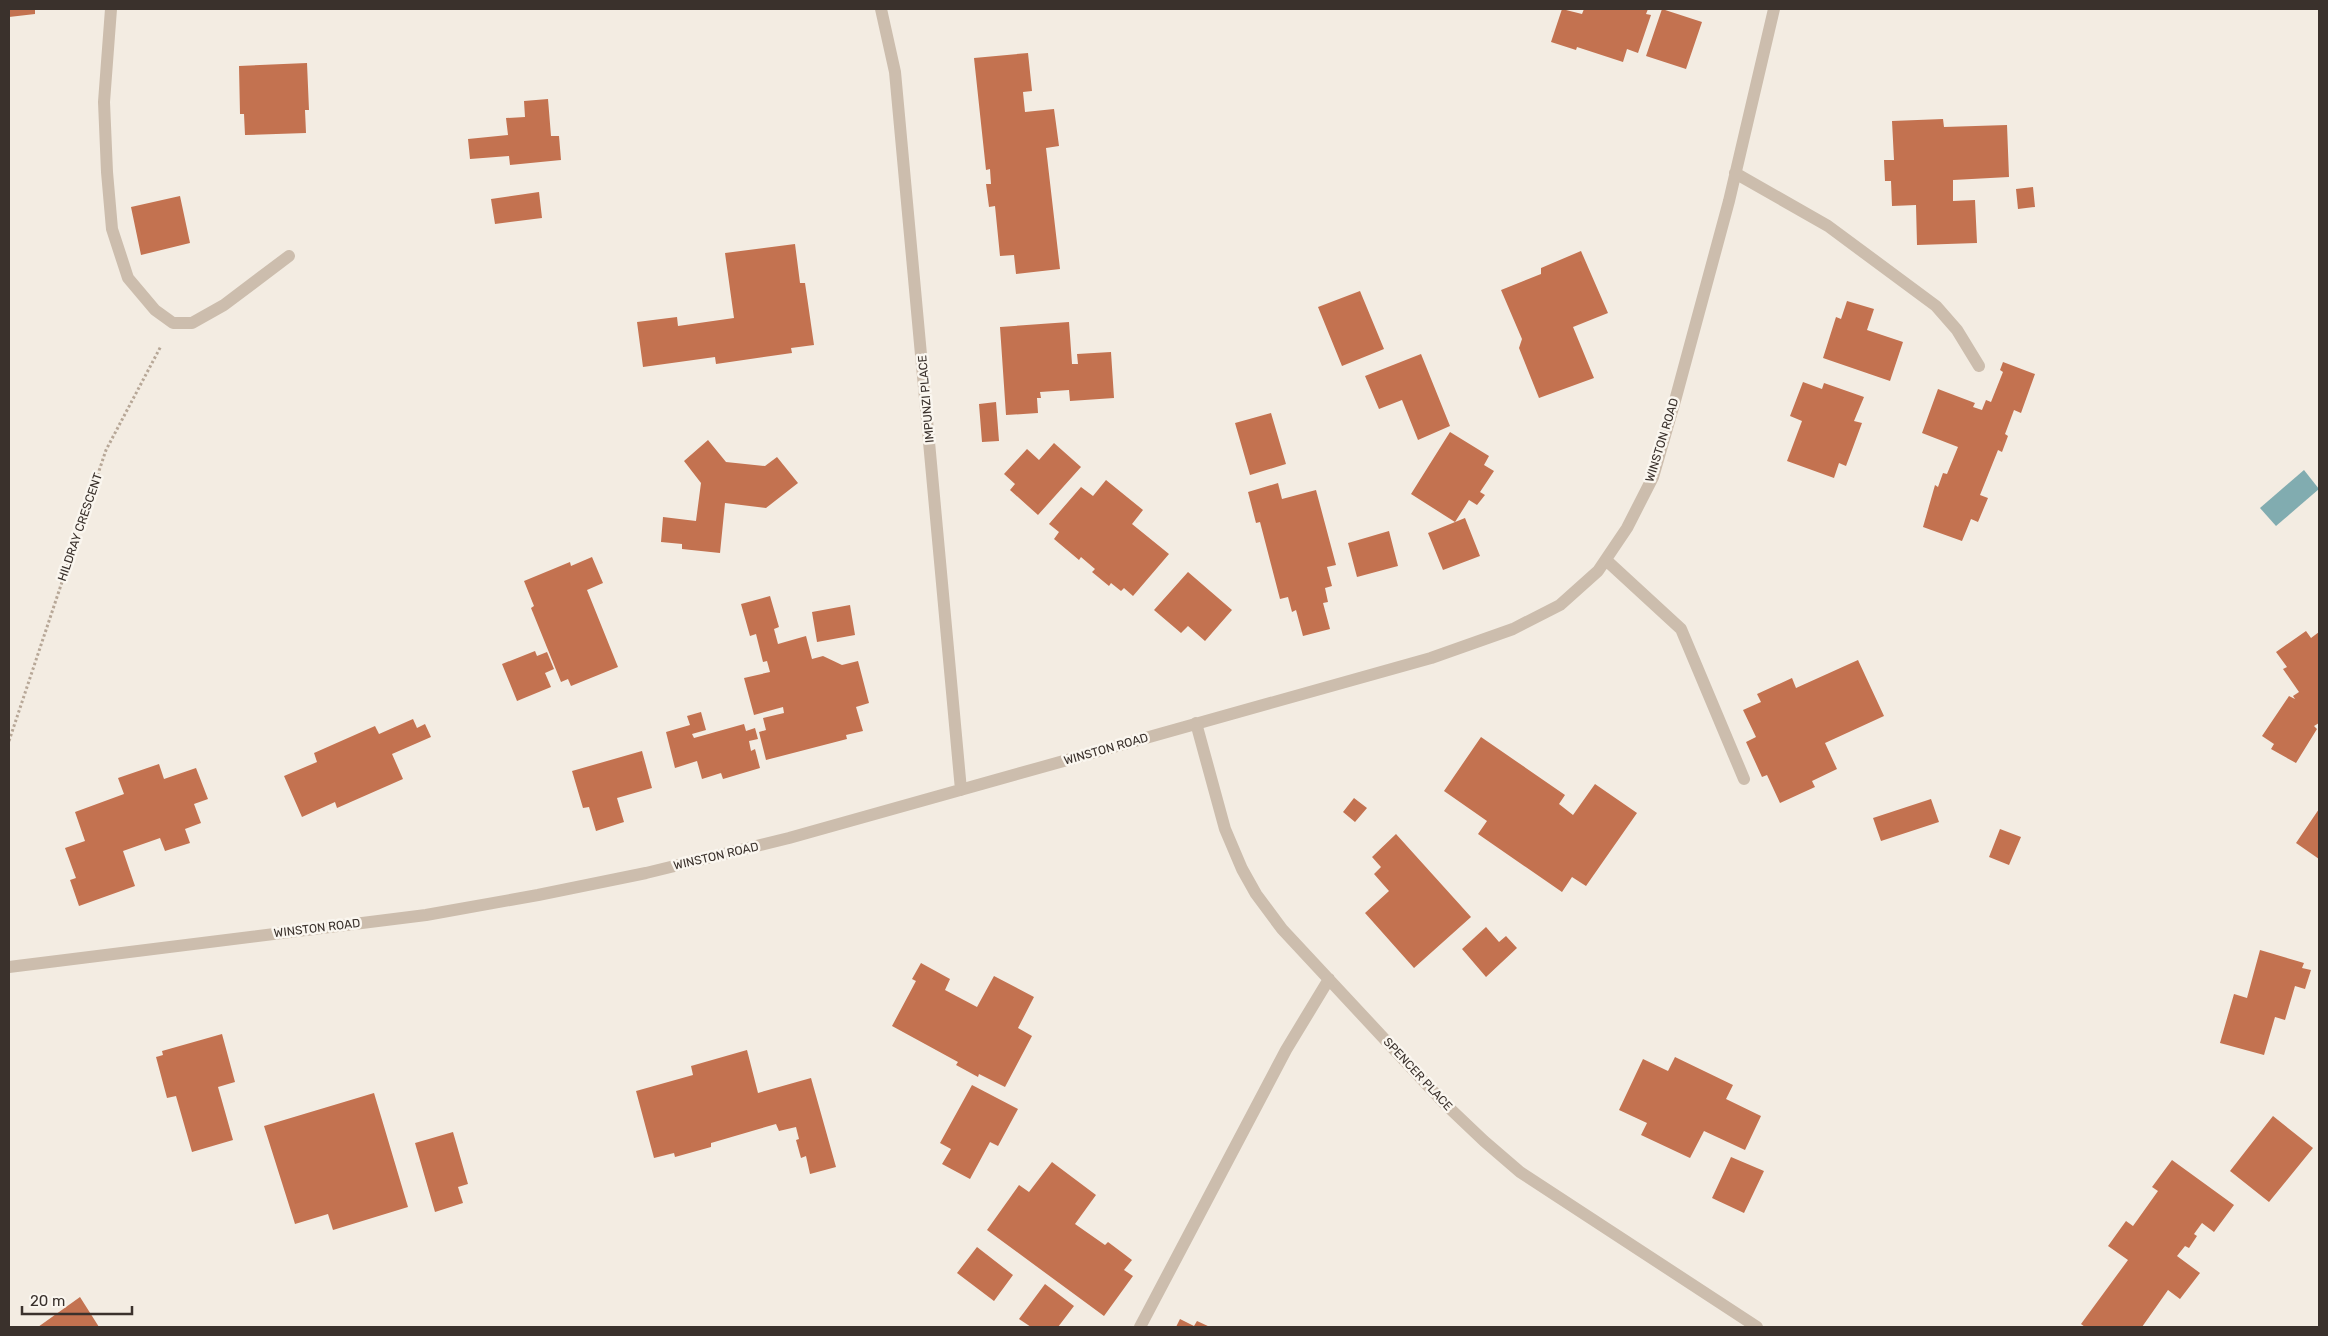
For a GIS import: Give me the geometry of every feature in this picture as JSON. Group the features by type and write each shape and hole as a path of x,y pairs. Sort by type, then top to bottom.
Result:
{"street":[{"path":"111,9 104,102 112,229 128,278 155,310 173,323 192,323 224,305 289,256"},
{"name":"IMPUNZI PLACE","path":"881,9 896,82 961,790"},
{"name":"WINSTON ROAD","path":"9,967 426,915 538,895 780,841 1431,658 1513,629 1560,605 1598,571 1606,560 1627,528 1653,477 1735,173 1774,9"},
{"path":"1735,173 1828,226 1936,306 1957,330 1979,366"},
{"path":"1606,560 1681,629 1744,779"},
{"name":"SPENCER PLACE","path":"1196,723 1225,829 1242,869 1256,894 1282,929 1444,1103 1484,1142 1520,1172 1756,1327"},
{"path":"1140,1327 1286,1050 1329,979"}],"path":[{"name":"HILDRAY CRESCENT","path":"9,741 106,450 173,323"}],"water":[{"path":"2304,470 2319,489 2276,526 2260,508"}],"building":[{"path":"9,9 35,9 35,14 9,17"},
{"path":"1562,9 1582,14 1584,9 1648,9 1646,14 1651,15 1638,53 1627,49 1623,62 1577,47 1576,50 1551,42"},
{"path":"1662,9 1702,22 1686,69 1646,56"},
{"path":"1028,53 1032,91 1023,92 1025,112 1054,109 1059,146 1046,148 1060,269 1016,274 1014,255 1000,256 995,206 989,207 986,184 991,184 990,169 986,170 974,58"},
{"path":"307,63 309,110 305,110 306,133 245,135 244,114 240,114 239,66"},
{"path":"548,99 551,136 559,136 561,160 510,165 509,156 470,159 468,139 508,135 506,118 525,117 524,101"},
{"path":"1943,119 1944,127 2007,125 2009,177 1953,180 1953,201 1975,200 1977,243 1917,245 1916,205 1892,206 1891,181 1885,181 1884,160 1894,160 1892,121"},
{"path":"2033,187 2035,207 2018,209 2016,189"},
{"path":"539,192 542,218 495,224 491,199"},
{"path":"180,196 190,243 141,255 131,207"},
{"path":"795,244 800,283 805,283 814,345 791,348 792,353 716,364 715,357 643,367 637,322 677,317 678,326 734,318 725,253"},
{"path":"1581,251 1608,313 1573,327 1594,378 1539,398 1519,348 1522,339 1501,290 1541,274 1541,268"},
{"path":"1360,291 1384,349 1342,366 1318,307"},
{"path":"1847,301 1874,309 1867,330 1903,342 1890,381 1823,358 1836,317 1841,319"},
{"path":"1069,322 1072,364 1078,364 1077,354 1111,352 1114,398 1070,401 1069,390 1040,392 1041,398 1037,398 1038,413 1006,415 1000,327"},
{"path":"1421,354 1450,426 1418,440 1402,400 1379,409 1365,376"},
{"path":"2003,362 2035,374 2021,413 2014,410 2005,434 2008,436 2002,452 1998,450 1980,495 1988,498 1978,522 1971,519 1962,541 1923,527 1935,485 1938,487 1943,473 1947,474 1958,447 1922,433 1938,389 1975,403 1973,407 1982,410 1986,400 1991,402 2003,372 2000,370"},
{"path":"1803,382 1822,389 1824,383 1864,397 1854,421 1862,423 1846,466 1839,463 1834,478 1787,461 1802,421 1790,416"},
{"path":"996,402 999,441 982,442 979,404"},
{"path":"1271,413 1286,464 1250,475 1235,423"},
{"path":"1450,432 1489,456 1484,465 1494,471 1480,492 1485,495 1477,505 1469,500 1455,522 1411,494"},
{"path":"708,440 726,462 765,466 777,457 798,483 766,508 725,503 720,553 682,549 682,544 661,542 663,517 696,521 701,483 684,461"},
{"path":"1054,443 1081,467 1038,515 1010,490 1015,484 1004,474 1027,449 1039,460"},
{"path":"1106,480 1143,510 1132,524 1169,554 1133,596 1124,588 1121,591 1111,583 1109,586 1092,572 1095,569 1081,557 1079,560 1054,539 1059,532 1049,524 1081,487 1093,496"},
{"path":"1278,483 1282,499 1316,490 1336,565 1327,567 1332,586 1325,588 1328,602 1323,603 1330,629 1303,636 1296,610 1292,612 1288,597 1280,599 1260,522 1256,523 1248,492"},
{"path":"1465,518 1480,556 1443,570 1428,533"},
{"path":"1389,531 1398,566 1357,577 1348,543"},
{"path":"592,557 603,583 587,590 618,667 571,686 568,679 561,682 531,608 534,606 524,581 570,562 571,566"},
{"path":"1188,572 1232,610 1205,641 1188,626 1181,633 1154,610"},
{"path":"770,596 779,627 774,629 778,644 806,636 812,659 823,656 842,665 858,661 869,703 856,707 863,731 846,735 847,739 766,760 759,732 766,730 763,718 784,713 783,707 754,715 744,678 770,672 767,661 763,662 756,634 750,636 741,604"},
{"path":"850,605 855,635 817,642 812,612"},
{"path":"2306,631 2311,638 2319,632 2319,723 2314,726 2317,729 2296,763 2271,749 2274,744 2262,736 2289,696 2295,699 2293,696 2299,692 2283,669 2287,667 2276,652"},
{"path":"535,651 537,656 547,652 554,669 545,673 551,687 517,701 502,664"},
{"path":"1858,660 1884,716 1825,743 1837,769 1812,781 1815,787 1780,803 1767,775 1762,777 1746,742 1756,737 1743,710 1761,702 1757,694 1792,678 1796,688"},
{"path":"701,712 706,730 692,734 694,738 744,724 746,731 755,728 758,739 749,741 751,751 755,749 760,768 723,779 721,773 702,779 697,761 675,768 666,732 690,725 687,716"},
{"path":"413,719 417,728 425,724 431,737 392,754 403,779 337,808 335,802 302,817 284,776 317,762 314,753 375,726 379,734"},
{"path":"1481,737 1565,795 1559,804 1573,815 1595,784 1637,813 1586,886 1572,877 1562,892 1478,834 1487,821 1444,791"},
{"path":"642,751 652,788 617,798 624,822 596,831 589,807 583,808 572,771"},
{"path":"159,764 164,779 196,768 208,799 194,804 201,823 185,829 190,843 165,851 160,838 123,851 135,886 79,906 70,880 76,878 65,848 85,841 75,812 124,794 118,778"},
{"path":"1354,798 1367,808 1355,822 1343,812"},
{"path":"1931,799 1939,822 1881,841 1873,818"},
{"path":"2319,809 2319,859 2296,843"},
{"path":"2000,829 2021,837 2009,865 1989,857"},
{"path":"1396,834 1471,917 1414,968 1365,913 1389,891 1374,874 1381,867 1372,857"},
{"path":"1486,927 1499,942 1506,936 1517,948 1486,977 1462,949"},
{"path":"2260,950 2304,963 2302,968 2311,970 2305,989 2295,986 2285,1020 2275,1017 2264,1055 2220,1043 2234,994 2247,998"},
{"path":"921,963 950,979 945,990 977,1007 994,976 1034,997 1018,1028 1032,1036 1005,1087 979,1074 978,1077 956,1065 958,1062 892,1026 916,981 912,979"},
{"path":"222,1034 235,1082 218,1087 233,1140 192,1152 176,1096 167,1098 156,1057 163,1055 162,1051"},
{"path":"747,1050 758,1093 811,1078 836,1167 810,1174 806,1156 801,1158 796,1140 799,1139 796,1127 779,1131 776,1124 711,1143 711,1147 675,1157 674,1153 654,1158 636,1091 693,1075 691,1066"},
{"path":"1675,1057 1733,1085 1726,1099 1761,1116 1745,1150 1704,1131 1690,1158 1641,1135 1647,1123 1619,1110 1643,1059 1668,1071"},
{"path":"972,1085 1018,1109 998,1146 990,1142 970,1179 942,1164 951,1149 940,1143"},
{"path":"374,1093 408,1207 333,1230 328,1214 295,1224 264,1126"},
{"path":"2273,1116 2313,1148 2269,1202 2230,1171"},
{"path":"453,1132 468,1184 458,1187 463,1203 435,1212 415,1143"},
{"path":"1731,1157 1764,1171 1744,1213 1712,1198"},
{"path":"2172,1160 2234,1205 2214,1232 2202,1223 2194,1234 2197,1236 2189,1248 2185,1246 2177,1256 2200,1273 2180,1299 2168,1290 2142,1327 2085,1327 2081,1324 2128,1260 2108,1246 2126,1221 2133,1226 2158,1191 2152,1187"},
{"path":"1052,1162 1096,1195 1075,1224 1105,1245 1108,1242 1132,1260 1124,1270 1133,1276 1104,1316 987,1230 1019,1185 1029,1192"},
{"path":"977,1247 1013,1275 994,1301 957,1273"},
{"path":"1045,1284 1074,1306 1058,1327 1031,1327 1019,1319"},
{"path":"80,1297 99,1327 38,1327"},
{"path":"1180,1319 1194,1326 1197,1321 1210,1327 1176,1327"}]}
